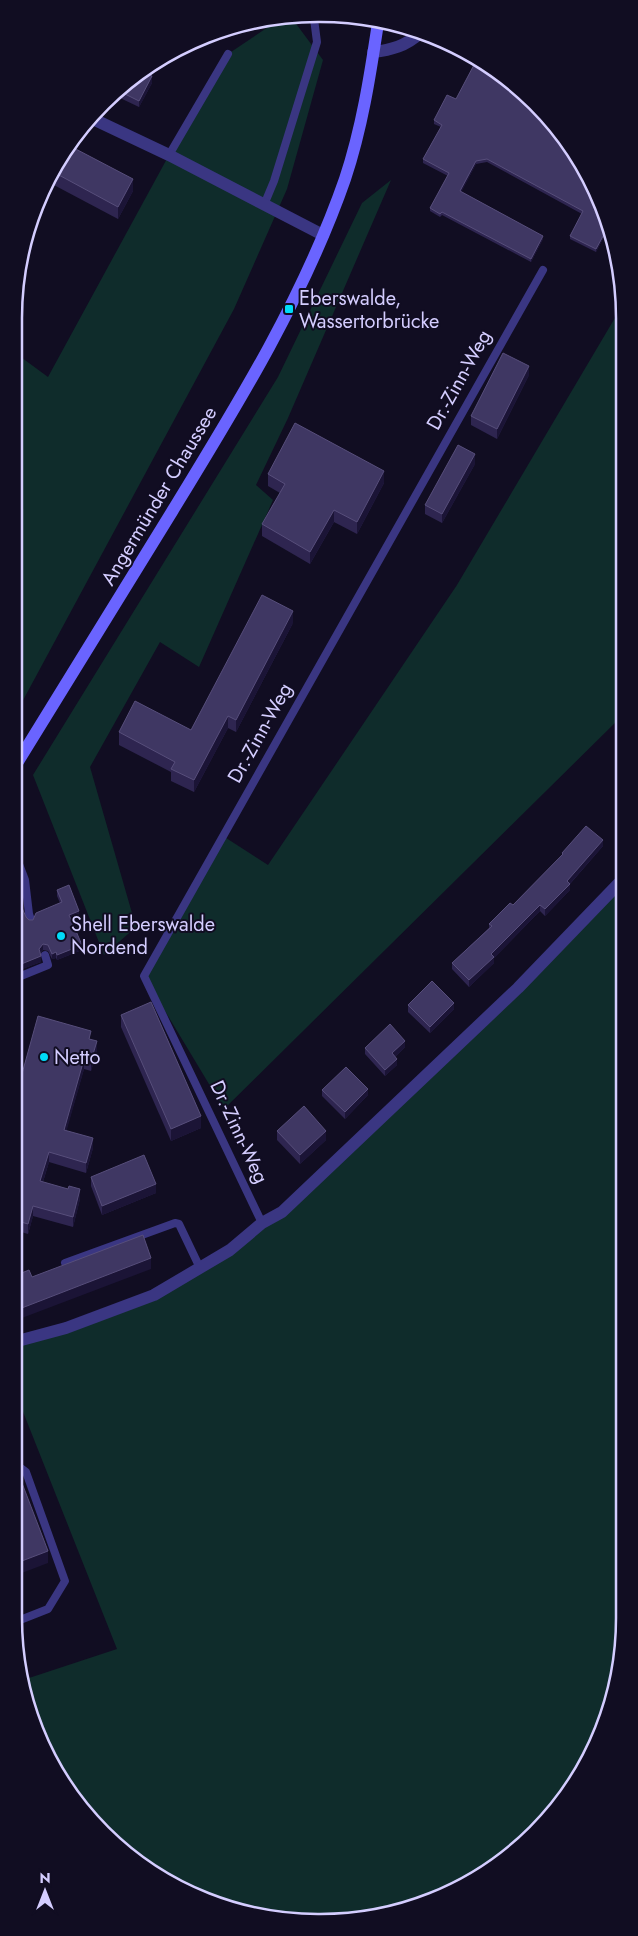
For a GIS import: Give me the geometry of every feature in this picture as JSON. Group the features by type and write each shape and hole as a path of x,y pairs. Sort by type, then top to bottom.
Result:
{"main road":[{"name":"Angermünder Chaussee","path":"22,755 239,401 289,309 323,235 345,179 365,108 377,28"}],"street":[{"path":"374,52 393,50 414,38"},
{"path":"98,121 169,155 323,235"},
{"path":"22,1340 66,1328 154,1295 230,1250 262,1223 282,1212 518,988 616,886"}],"lane":[{"path":"264,204 274,181 317,42 314,22"},
{"path":"169,155 228,54"},
{"name":"Dr.-Zinn-Weg","path":"262,1223 144,976 543,270"},
{"path":"22,872 31,920"},
{"path":"22,976 48,965 45,955"},
{"path":"65,1264 175,1223 179,1224 200,1268"},
{"path":"22,1469 26,1472 65,1581 48,1609 22,1619"}],"green space":[{"path":"296,23 323,60 287,189 234,309 22,702 22,358 48,377 169,155 228,54 268,27"},
{"path":"391,180 288,418 256,485 273,500 199,667 160,642 90,767 136,927 104,955 33,775 278,377 362,203"},
{"path":"616,316 616,722 224,1109 144,976 223,836 268,865 457,585"},
{"path":"616,886 616,1617 613,1656 605,1694 593,1730 566,1782 529,1827 514,1840 484,1864 432,1891 377,1908 338,1913 319,1914 280,1911 242,1903 206,1891 154,1864 109,1827 72,1782 45,1730 29,1678 117,1649 22,1409 22,1339 154,1295 282,1212"}],"building":[{"path":"474,66 484,72 529,109 566,154 585,188 603,236 596,249 570,236 583,211 487,159 476,161 460,191 543,236 531,259 442,212 440,214 430,208 449,173 423,159 442,125 434,120 447,95 456,99"},
{"path":"150,75 152,76 139,101 126,94"},
{"path":"76,149 133,179 118,207 60,175"},
{"path":"503,353 529,366 497,429 471,416"},
{"path":"295,423 384,471 357,522 334,510 310,552 262,524 285,484 268,474"},
{"path":"458,445 475,454 442,514 425,505"},
{"path":"262,595 293,611 236,720 228,716 194,780 171,769 175,762 119,732 135,701 191,730"},
{"path":"586,826 603,840 567,881 570,884 545,909 540,905 491,954 494,957 469,980 452,963 492,926 489,924 510,903 513,905 563,854"},
{"path":"69,885 79,911 69,915 82,945 57,955 56,952 52,954 48,945 43,944 39,949 41,956 22,964 22,908 26,917 29,920 33,920 36,913 62,902 57,890"},
{"path":"432,981 454,1003 430,1027 408,1005"},
{"path":"151,1002 201,1116 171,1129 121,1015"},
{"path":"38,1016 91,1031 89,1039 97,1041 91,1061 84,1059 64,1130 93,1138 86,1163 49,1152 40,1181 68,1189 69,1186 80,1189 73,1217 33,1206 28,1224 22,1222 22,1074"},
{"path":"390,1024 405,1041 392,1053 397,1059 385,1070 365,1048"},
{"path":"346,1067 368,1089 345,1112 322,1090"},
{"path":"304,1106 326,1131 300,1155 277,1131"},
{"path":"144,1155 156,1184 102,1206 91,1177"},
{"path":"143,1235 151,1258 22,1308 22,1273 29,1270 32,1277"},
{"path":"22,1483 48,1551 22,1561"}],"place":[{"name":"Eberswalde, Wassertorbrücke","path":"289,309"},
{"name":"Shell Eberswalde Nordend","path":"61,936"},
{"name":"Netto","path":"44,1057"}]}
